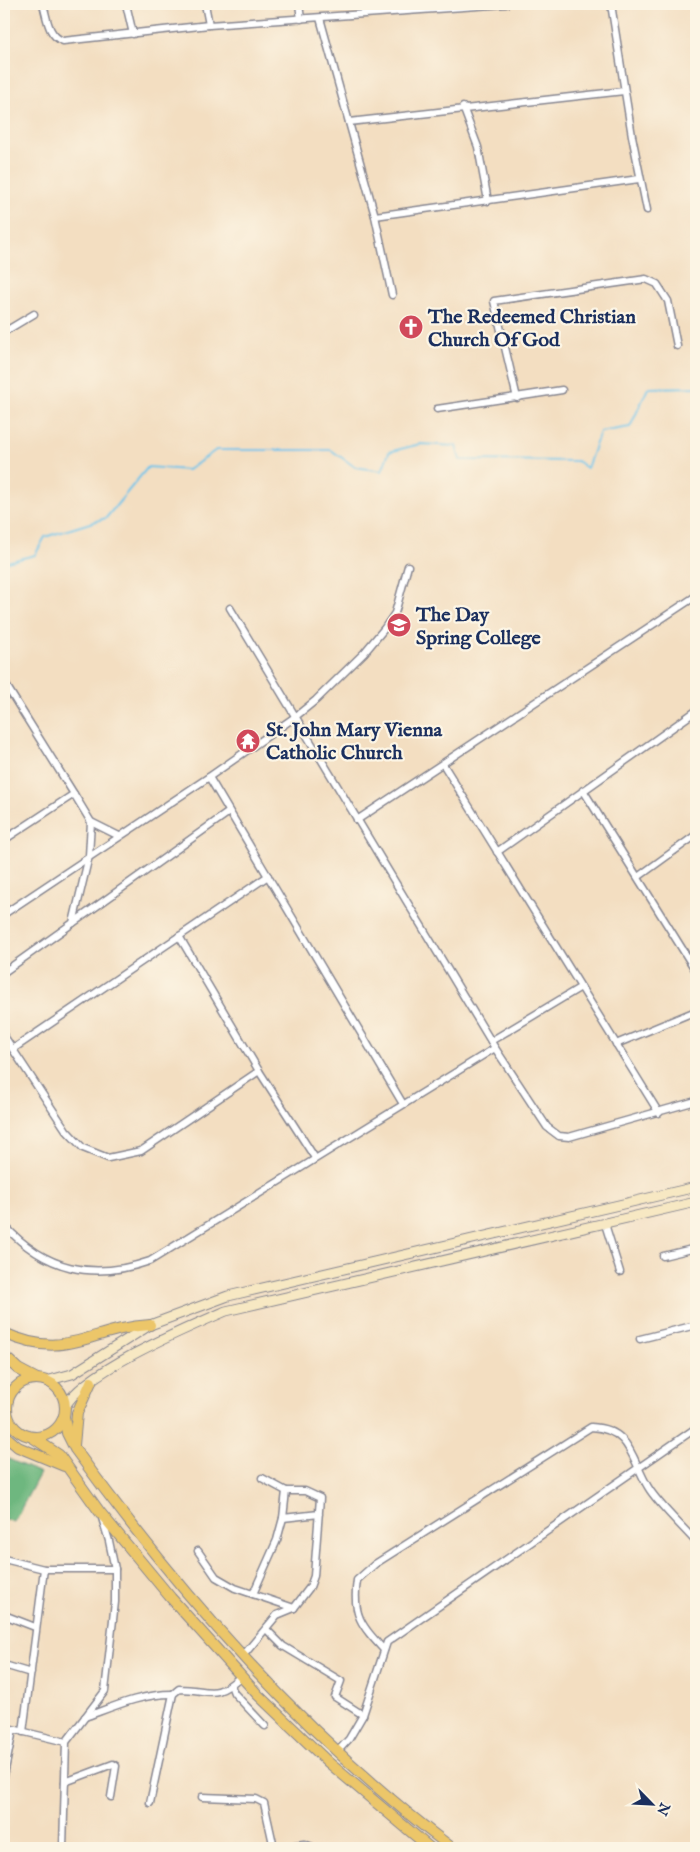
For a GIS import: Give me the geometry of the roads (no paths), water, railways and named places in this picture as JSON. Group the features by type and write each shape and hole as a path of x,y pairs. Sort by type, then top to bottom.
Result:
{"main road":[{"path":"7,1405 10,1394 17,1386 26,1381 72,1374 150,1326 228,1296 696,1187"},
{"path":"32,1437 49,1435 61,1423 74,1395 91,1382 128,1358 169,1336 226,1311 696,1202"},
{"path":"4,1333 38,1345 58,1345 125,1328 150,1326"},
{"path":"4,1356 18,1369 60,1391 65,1411 67,1433 74,1449 147,1547 242,1657 337,1752 452,1848"},
{"path":"74,1449 77,1414 91,1382"},
{"path":"4,1386 7,1412 13,1426 18,1432 32,1437 55,1452 99,1511 183,1612 241,1676 328,1762 430,1848"},
{"path":"4,1434 18,1447 48,1457 67,1468"}],"street":[{"path":"43,4 52,33 59,40 209,25 320,18 440,6 506,4"},
{"path":"126,4 133,34"},
{"path":"205,4 209,25"},
{"path":"298,4 301,19"},
{"path":"611,4 639,180 647,210"},
{"path":"320,18 375,216 392,295"},
{"path":"349,122 463,107 624,91"},
{"path":"463,107 478,147 488,201"},
{"path":"375,216 639,180"},
{"path":"516,398 494,301 646,279 657,284 668,301 677,346"},
{"path":"4,332 34,314"},
{"path":"437,409 562,390"},
{"path":"4,914 296,718 342,677 384,629 395,612 408,566"},
{"path":"357,820 696,596"},
{"path":"230,608 495,1048 541,1120 559,1136 569,1137 696,1101"},
{"path":"4,682 91,822 90,856 73,923"},
{"path":"497,852 696,711"},
{"path":"443,764 659,1113"},
{"path":"209,777 403,1104"},
{"path":"583,790 696,972"},
{"path":"4,840 74,794"},
{"path":"4,972 229,812"},
{"path":"91,822 120,836"},
{"path":"638,877 696,835"},
{"path":"13,1049 268,876"},
{"path":"179,936 259,1070 315,1158"},
{"path":"491,1041 581,987"},
{"path":"616,1044 696,1011"},
{"path":"4,1036 70,1134 83,1148 108,1158 121,1157 146,1149 259,1070"},
{"path":"4,1225 20,1243 46,1259 64,1266 94,1270 128,1268 150,1261 495,1048"},
{"path":"605,1224 620,1272"},
{"path":"664,1256 696,1248"},
{"path":"640,1339 696,1325"},
{"path":"384,1650 359,1618 354,1602 357,1580 375,1564 591,1428 606,1428 622,1437 640,1467 648,1487 696,1542"},
{"path":"337,1752 349,1739 362,1715 387,1642 696,1428"},
{"path":"242,1657 267,1630 277,1615 294,1608 310,1586 314,1576 320,1498 305,1491 286,1491 262,1478"},
{"path":"253,1594 277,1540 283,1518 286,1491"},
{"path":"63,1848 66,1742 105,1691 115,1602 115,1569 109,1541 99,1511"},
{"path":"283,1518 319,1514"},
{"path":"198,1551 216,1577 235,1588 294,1608"},
{"path":"4,1559 44,1568 115,1569"},
{"path":"23,1732 44,1568"},
{"path":"4,1615 35,1627"},
{"path":"267,1630 283,1646 341,1681 335,1698 362,1715"},
{"path":"4,1665 31,1673"},
{"path":"150,1803 173,1694 179,1689 216,1693 231,1685 241,1676"},
{"path":"231,1685 234,1693 265,1726"},
{"path":"84,1718 132,1699 155,1694 173,1694"},
{"path":"4,1727 66,1742"},
{"path":"4,1775 13,1730"},
{"path":"65,1782 114,1764 116,1766 111,1797"},
{"path":"202,1798 256,1798 264,1803 275,1848 304,1844 315,1848"}],"waterway":[{"path":"4,560 7,562 35,555 45,537 106,518 148,467 188,470 216,450 331,450 355,467 382,471 389,452 420,444 456,446 460,460 577,461 587,468 600,432 630,427 648,388 696,387"}],"place":[{"name":"The Redeemed Christian Church Of God","path":"411,327"},
{"name":"The Day Spring College","path":"399,625"},
{"name":"St. John Mary Vienna Catholic Church","path":"248,741"}]}
